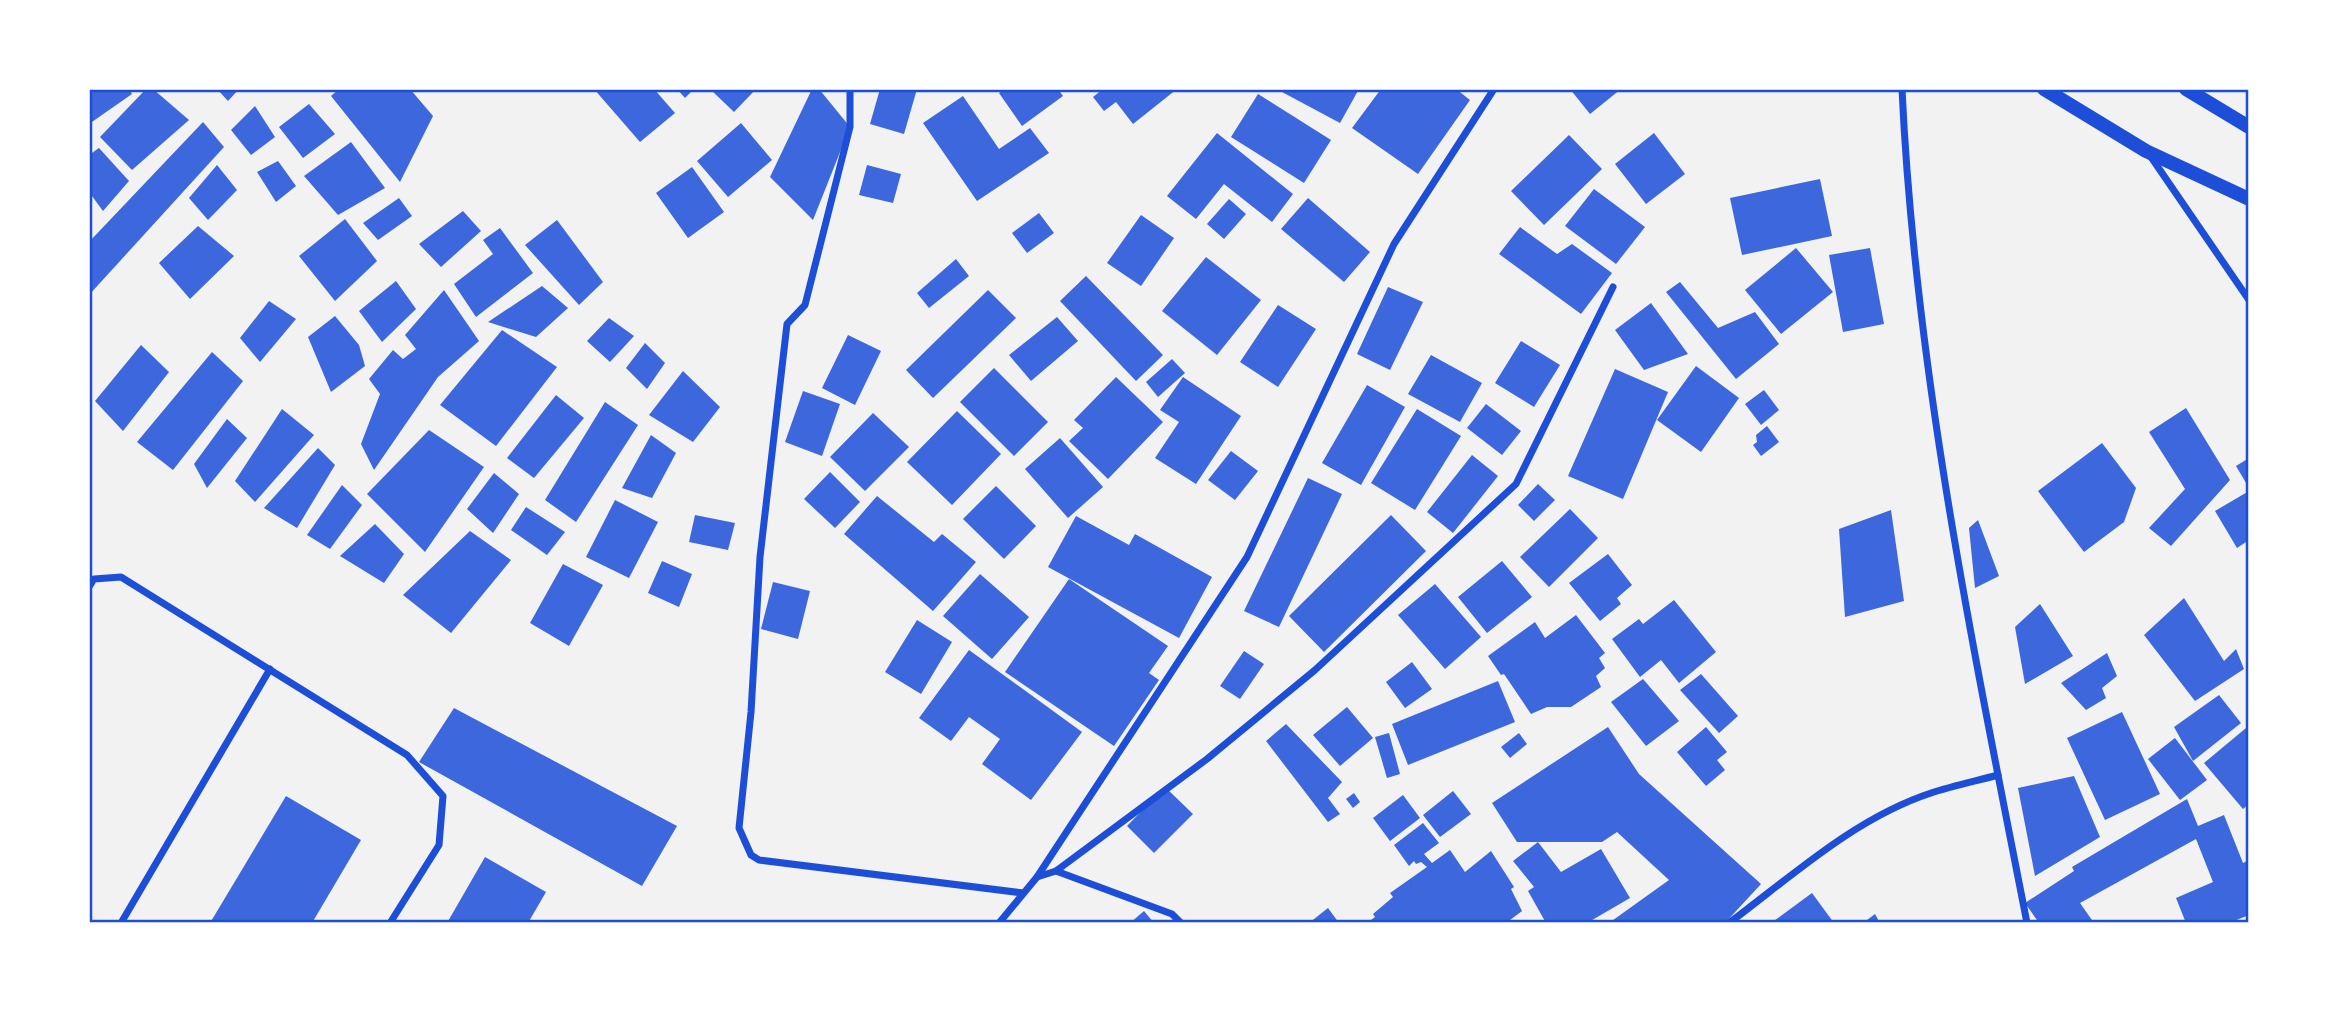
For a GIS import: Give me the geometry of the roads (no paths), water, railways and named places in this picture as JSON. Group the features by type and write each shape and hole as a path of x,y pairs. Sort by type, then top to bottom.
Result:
{"main road":[{"path":"2044,89 2146,151 2249,199"},
{"path":"2186,89 2249,127"}],"street":[{"path":"850,89 850,127 806,305 787,324 761,557 751,712 739,828 751,855 759,860 1023,893"},
{"path":"999,923 1037,877 1247,557 1394,244 1494,89"},
{"path":"1902,89 1906,180 1927,374 2027,923"},
{"path":"2146,151 2249,300"},
{"path":"1037,877 1056,871 1208,759 1315,670 1516,484 1613,287"},
{"path":"89,587 94,579 121,577 407,755 443,796 439,845 390,923"},
{"path":"121,923 270,669"},
{"path":"1729,923 1810,861 1874,820 1929,794 1998,775"},
{"path":"1056,871 1172,914 1181,923"}]}
